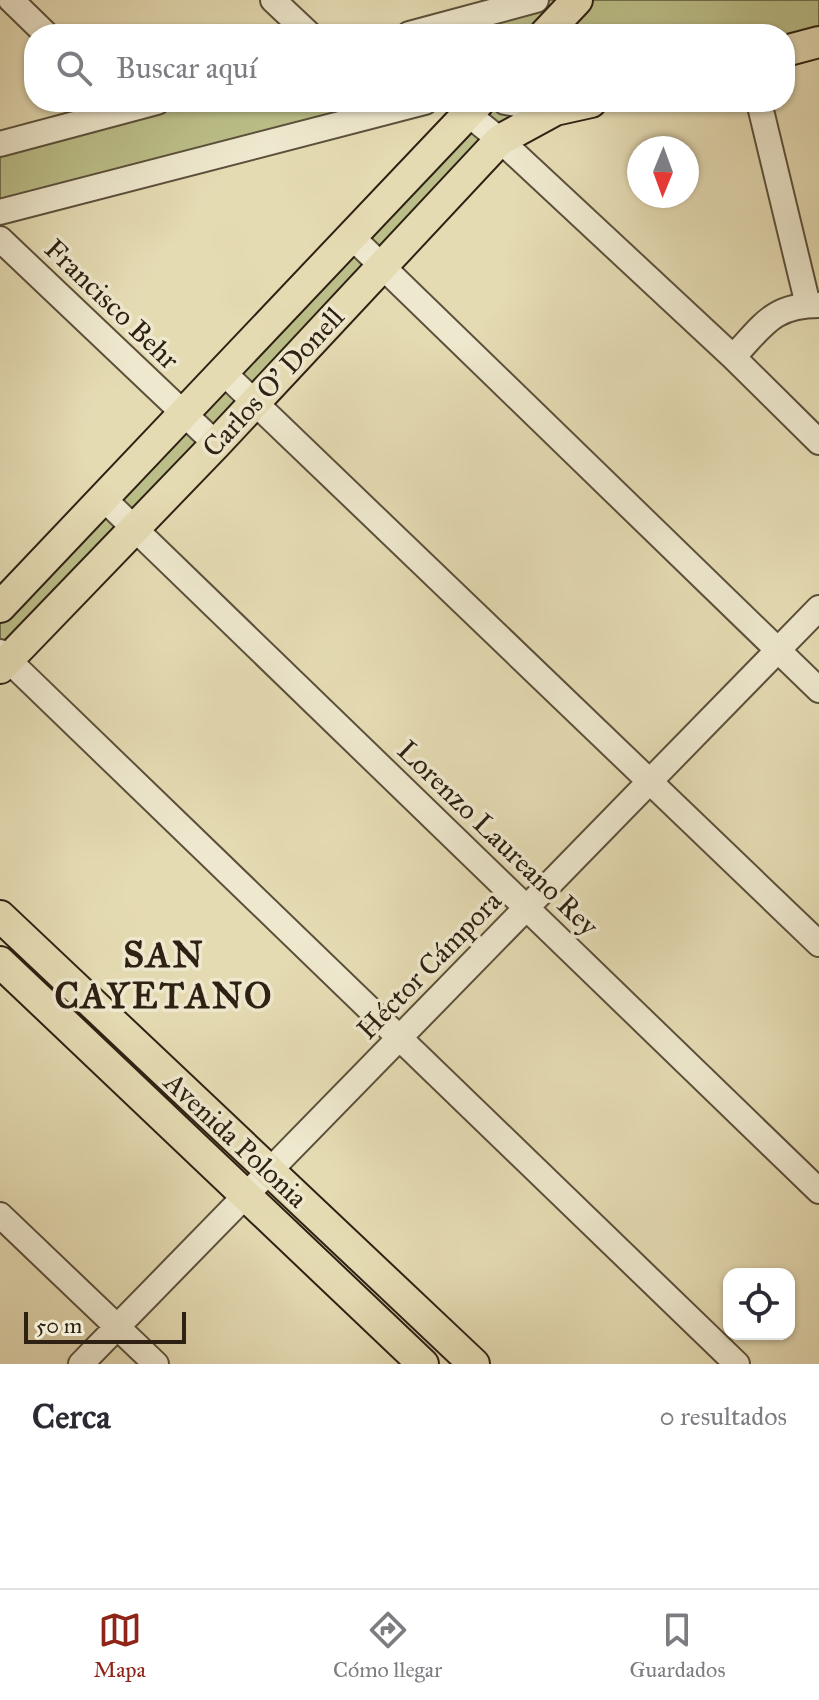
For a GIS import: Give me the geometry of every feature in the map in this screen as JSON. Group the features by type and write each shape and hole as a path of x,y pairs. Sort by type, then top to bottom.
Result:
{"main road":[{"path":"555,24 577,0"},
{"path":"795,48 819,42"},
{"name":"Carlos O' Donell","path":"4,595 103,498 469,112"},
{"name":"Carlos O' Donell","path":"2,660 216,444 500,140 551,112"},
{"name":"Avenida Polonia","path":"0,916 474,1364"},
{"name":"Avenida Polonia","path":"0,962 423,1364"}],"street":[{"path":"11,0 36,24"},
{"path":"273,0 298,24"},
{"path":"445,24 528,1 543,24"},
{"path":"0,144 101,112"},
{"path":"0,212 386,112"},
{"path":"476,112 500,140 733,357 819,442"},
{"path":"733,357 776,313 790,307 814,305 762,112"},
{"path":"351,236 819,690"},
{"name":"Francisco Behr","path":"0,239 216,444"},
{"path":"223,372 819,944"},
{"name":"Lorenzo Laureano Rey","path":"103,498 819,1191"},
{"name":"Héctor Cámpora","path":"81,1364 819,608"},
{"path":"2,660 737,1364"},
{"path":"0,1215 156,1364"}],"green space":[{"path":"536,0 819,0 819,42 795,48 795,24 446,24"},
{"path":"120,112 386,112 0,212 0,144"},
{"path":"470,112 559,112 533,120 0,668 0,607"}],"district":[{"name":"SAN CAYETANO","path":"164,976"}]}
